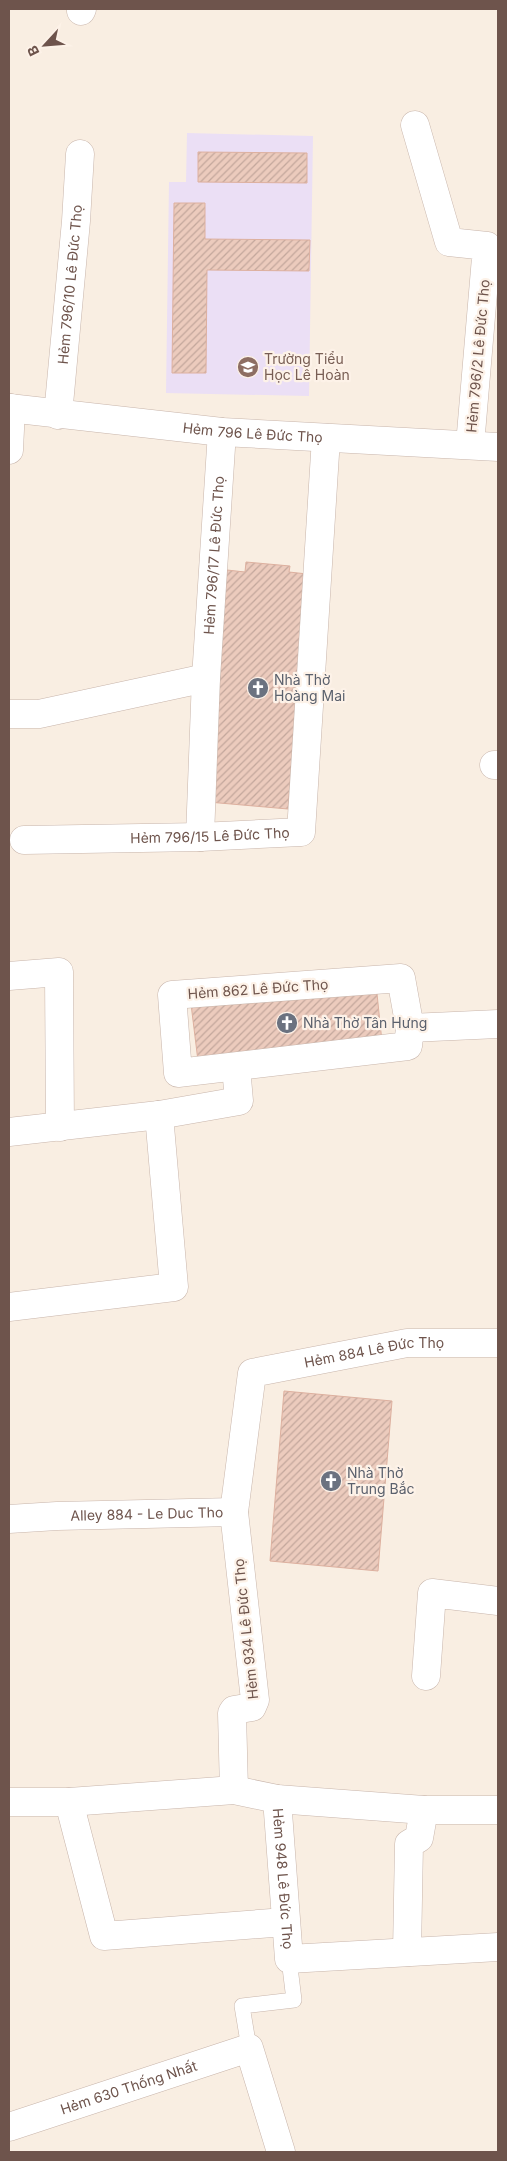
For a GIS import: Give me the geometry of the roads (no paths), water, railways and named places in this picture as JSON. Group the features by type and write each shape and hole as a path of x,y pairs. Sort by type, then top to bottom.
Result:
{"street":[{"name":"Hẻm 796/2 Lê Đức Thọ","path":"415,126 449,242 487,246 470,445"},
{"name":"Hẻm 796/10 Lê Đức Thọ","path":"58,414 76,221 80,154"},
{"name":"Hẻm 796 Lê Đức Thọ","path":"10,408 222,432 498,447"},
{"path":"9,450 10,408"},
{"name":"Hẻm 796/17 Lê Đức Thọ","path":"200,837 206,678 222,432"},
{"name":"Hẻm 796/15 Lê Đức Thọ","path":"24,840 200,837 301,832 326,438"},
{"path":"9,714 39,714 206,678"},
{"path":"9,976 59,972 60,1127"},
{"name":"Hẻm 862 Lê Đức Thọ","path":"401,978 410,1028 408,1046 178,1073 172,995 401,978"},
{"path":"410,1028 498,1024"},
{"path":"9,1132 158,1115 239,1101 236,1067"},
{"path":"9,1307 174,1287 158,1115"},
{"name":"Alley 884 - Le Duc Tho","path":"9,1519 57,1516 234,1512 252,1373 407,1343 498,1343"},
{"name":"Hẻm 934 Lê Đức Thọ","path":"234,1512 256,1700 252,1707 234,1710 232,1713 234,1790"},
{"path":"426,1676 432,1593 498,1601"},
{"name":"Hẻm 948 Lê Đức Thọ","path":"9,1802 69,1802 234,1790 277,1799 290,1959 498,1947"},
{"path":"277,1799 424,1810 498,1810"},
{"path":"69,1802 104,1936 286,1922"},
{"path":"406,1952 409,1844 419,1838 424,1810"},
{"path":"249,2048 282,2152"},
{"name":"Hẻm 630 Thống Nhất","path":"9,2127 249,2048"}],"lane":[{"path":"249,2048 242,2006 294,2000 290,1959"}],"place":[{"name":"Trường Tiểu Học Lê Hoàn","path":"248,367"},
{"name":"Nhà Thờ Hoàng Mai","path":"258,688"},
{"name":"Nhà Thờ Tân Hưng","path":"287,1023"},
{"name":"Nhà Thờ Trung Bắc","path":"331,1481"}]}
